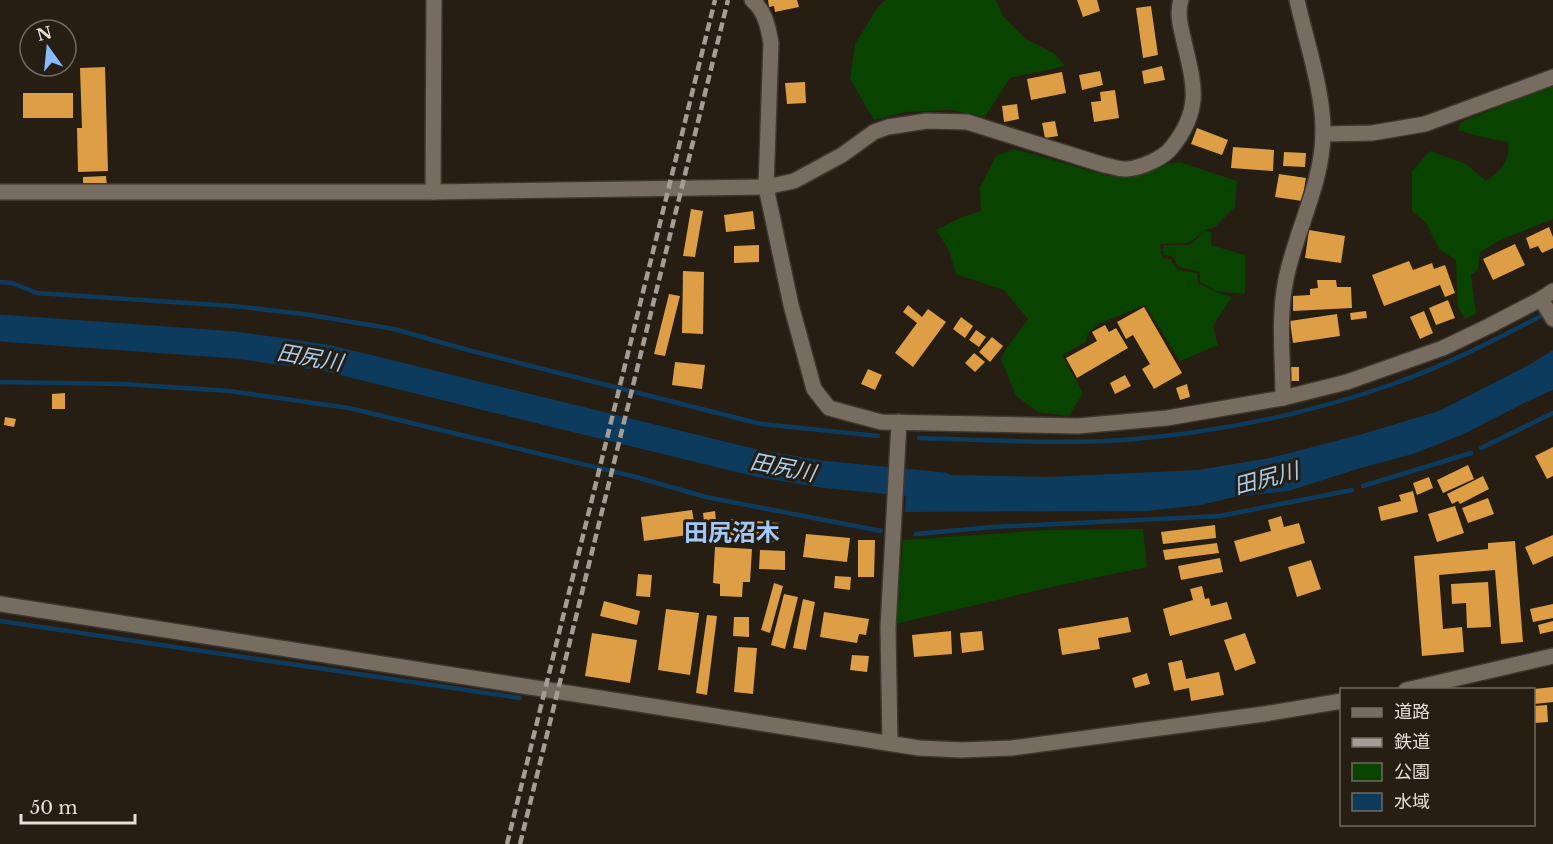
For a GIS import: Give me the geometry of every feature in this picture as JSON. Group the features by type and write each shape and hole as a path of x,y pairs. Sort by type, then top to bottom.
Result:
{"street":[{"path":"433,192 434,0"},
{"path":"752,0 762,10 768,25 771,43 766,187 791,305 814,389 829,408 881,422 1078,426 1167,418 1283,398 1347,382 1443,348 1547,295 1553,319"},
{"path":"0,192 433,192 766,187 794,181 842,155 874,132 888,126 927,121 968,122 1104,165 1126,169 1146,163 1168,152 1182,134 1190,117 1194,101 1193,84 1179,20 1181,0"},
{"path":"1283,398 1283,303 1286,278 1319,172 1323,134 1322,109 1297,0"},
{"path":"1323,134 1372,133 1425,124 1553,77"},
{"path":"890,742 888,628 899,422"},
{"path":"0,604 919,748 961,750 1012,748 1264,714 1340,701"},
{"path":"1415,688 1553,656"}],"green space":[{"path":"885,0 996,0 1003,16 1026,39 1055,54 1065,66 1010,78 985,117 951,110 905,112 874,120 850,79 855,44 878,7"},
{"path":"1553,85 1553,219 1500,240 1480,252 1478,270 1471,275 1476,314 1465,319 1458,307 1456,260 1439,249 1426,223 1412,211 1412,171 1430,151 1466,164 1486,181 1504,164 1508,154 1508,142 1458,130 1461,122"},
{"path":"1014,149 1109,176 1125,176 1156,165 1180,162 1237,181 1235,207 1214,228 1207,229 1189,243 1160,244 1162,258 1170,259 1178,270 1197,273 1198,283 1232,297 1213,326 1218,345 1180,361 1145,305 1099,324 1088,333 1086,342 1062,355 1083,393 1069,416 1038,412 1016,396 1001,359 1028,319 1004,290 956,274 949,250 936,230 962,217 981,211 980,187 996,156"},
{"path":"1205,231 1211,232 1211,245 1245,255 1245,294 1216,291 1200,282 1200,272 1179,267 1172,256 1164,255 1163,245 1190,245"},
{"path":"1143,529 1147,567 896,624 903,540 1045,530"}],"water":[{"path":"1553,350 1553,390 1464,434 1413,454 1288,491 1147,511 905,512 907,474 1048,477 1198,470 1270,458 1439,411 1529,365"}],"building":[{"path":"768,0 797,0 799,7 775,12 774,6 769,7"},
{"path":"1077,0 1097,0 1100,11 1083,17"},
{"path":"1151,6 1158,55 1143,58 1136,8"},
{"path":"1162,66 1165,80 1144,84 1142,71"},
{"path":"105,67 108,171 78,172 77,128 82,128 80,68"},
{"path":"1100,71 1103,85 1082,90 1079,75"},
{"path":"1062,72 1066,93 1031,100 1027,79"},
{"path":"805,82 806,103 787,104 785,83"},
{"path":"1115,90 1119,118 1094,122 1091,102 1101,101 1100,92"},
{"path":"23,93 73,93 73,118 23,118"},
{"path":"1017,104 1019,119 1004,122 1002,106"},
{"path":"1055,121 1058,136 1045,138 1042,123"},
{"path":"1197,128 1228,140 1222,155 1191,144"},
{"path":"1233,147 1274,150 1273,171 1231,168"},
{"path":"1284,152 1306,153 1305,167 1283,166"},
{"path":"1279,174 1306,178 1302,201 1275,197"},
{"path":"106,176 107,186 83,187 83,177"},
{"path":"691,209 703,211 695,257 683,256"},
{"path":"753,211 755,229 726,232 724,215"},
{"path":"1549,227 1553,237 1553,248 1542,253 1538,246 1530,249 1526,238"},
{"path":"1309,230 1345,236 1341,263 1305,258"},
{"path":"1515,244 1525,265 1493,280 1483,259"},
{"path":"759,245 759,262 734,263 734,246"},
{"path":"1409,261 1413,270 1432,263 1434,269 1445,265 1455,293 1445,297 1440,285 1384,306 1372,275"},
{"path":"683,271 704,272 703,334 682,333"},
{"path":"1317,280 1336,280 1337,287 1351,287 1352,308 1293,311 1293,296 1310,295 1310,289 1318,288"},
{"path":"669,294 680,296 665,356 654,354"},
{"path":"1448,300 1455,318 1436,325 1429,308"},
{"path":"908,305 922,317 928,309 946,322 913,367 895,353 917,323 903,312"},
{"path":"1144,307 1182,373 1154,389 1142,369 1150,364 1133,335 1126,339 1117,322"},
{"path":"1366,311 1367,318 1351,320 1350,313"},
{"path":"1424,311 1433,333 1420,339 1410,317"},
{"path":"1337,314 1340,336 1293,343 1290,321"},
{"path":"961,317 973,326 965,338 953,329"},
{"path":"1105,325 1109,332 1116,328 1128,348 1077,378 1066,358 1097,341 1092,332"},
{"path":"976,330 986,337 979,347 969,340"},
{"path":"992,337 1003,346 990,362 979,352"},
{"path":"974,353 985,362 975,372 965,363"},
{"path":"675,362 705,365 702,389 672,385"},
{"path":"1289,367 1299,367 1299,381 1288,381"},
{"path":"868,369 882,375 875,390 861,384"},
{"path":"1125,375 1131,386 1115,394 1110,383"},
{"path":"1187,384 1190,397 1180,400 1176,388"},
{"path":"65,393 65,409 52,409 52,394"},
{"path":"5,417 16,419 14,427 4,425"},
{"path":"1553,447 1553,476 1547,479 1535,456"},
{"path":"1468,465 1474,479 1443,493 1437,480"},
{"path":"1483,476 1489,489 1460,504 1458,501 1452,504 1447,494"},
{"path":"1429,477 1433,488 1417,495 1413,483"},
{"path":"1413,491 1418,512 1381,521 1378,507 1401,501 1399,495"},
{"path":"1488,498 1494,514 1468,523 1462,508"},
{"path":"1455,506 1464,533 1437,542 1428,514"},
{"path":"692,510 696,534 644,541 641,517"},
{"path":"715,511 717,530 705,532 703,513"},
{"path":"1281,516 1284,527 1299,523 1305,543 1240,562 1234,541 1271,531 1268,520"},
{"path":"727,519 779,523 777,542 726,538"},
{"path":"1215,525 1216,538 1163,544 1161,532"},
{"path":"806,534 850,538 847,562 803,557"},
{"path":"1553,535 1553,556 1533,565 1525,547"},
{"path":"858,540 875,540 874,577 858,577"},
{"path":"1515,541 1523,642 1501,644 1495,570 1439,575 1443,629 1462,627 1464,652 1422,656 1414,556 1488,549 1488,543"},
{"path":"1217,543 1219,553 1165,560 1163,550"},
{"path":"715,547 752,549 750,582 743,582 742,597 720,596 720,584 713,583"},
{"path":"760,550 785,551 785,570 759,569"},
{"path":"1220,558 1223,572 1181,580 1178,566"},
{"path":"1311,560 1321,589 1297,597 1288,567"},
{"path":"638,574 652,575 650,597 636,596"},
{"path":"835,576 851,577 850,590 834,588"},
{"path":"1488,582 1491,627 1467,628 1466,603 1452,604 1451,584"},
{"path":"774,583 783,586 770,633 761,630"},
{"path":"1202,586 1205,599 1209,598 1211,606 1227,602 1232,619 1170,636 1163,609 1193,600 1190,589"},
{"path":"784,594 798,597 785,649 771,645"},
{"path":"803,599 815,602 806,650 793,648"},
{"path":"604,601 640,611 637,625 600,616"},
{"path":"1553,604 1553,618 1533,622 1530,609"},
{"path":"666,609 699,613 690,675 658,670"},
{"path":"824,612 869,619 866,635 859,634 857,643 820,637"},
{"path":"707,615 717,616 707,695 696,693"},
{"path":"734,617 749,617 749,637 733,636"},
{"path":"1128,617 1131,632 1098,638 1100,649 1062,655 1058,629"},
{"path":"1553,621 1553,631 1540,634 1538,625"},
{"path":"951,631 952,654 914,657 912,635"},
{"path":"982,631 984,650 962,653 960,633"},
{"path":"592,633 637,640 630,683 585,676"},
{"path":"1245,633 1256,663 1235,671 1224,640"},
{"path":"738,647 757,648 753,694 734,692"},
{"path":"852,655 869,656 867,672 850,670"},
{"path":"1182,660 1186,679 1219,672 1224,695 1191,701 1189,688 1174,691 1168,663"},
{"path":"1147,673 1150,684 1135,688 1132,678"},
{"path":"1553,687 1553,702 1535,704 1535,689"},
{"path":"1547,705 1548,722 1535,723 1535,706"}],"waterway":[{"path":"0,282 12,283 37,293 233,306 304,314 394,329 761,424 878,436"},
{"path":"919,438 1027,442 1109,441 1169,436 1234,426 1330,404 1412,377 1468,353 1541,316"},
{"name":"田尻川","path":"0,328 235,345 327,358 756,463 821,474 943,486"},
{"path":"0,382 123,384 230,391 349,408 632,476 706,497 881,531"},
{"path":"1481,448 1553,413"},
{"path":"1363,486 1471,453"},
{"path":"916,534 993,527 1220,516 1352,490"},
{"path":"0,621 520,698"}],"railway":[{"path":"507,844 715,0"},
{"path":"520,844 728,0"}],"district":[{"name":"田尻沼木","path":"732,533"}]}
